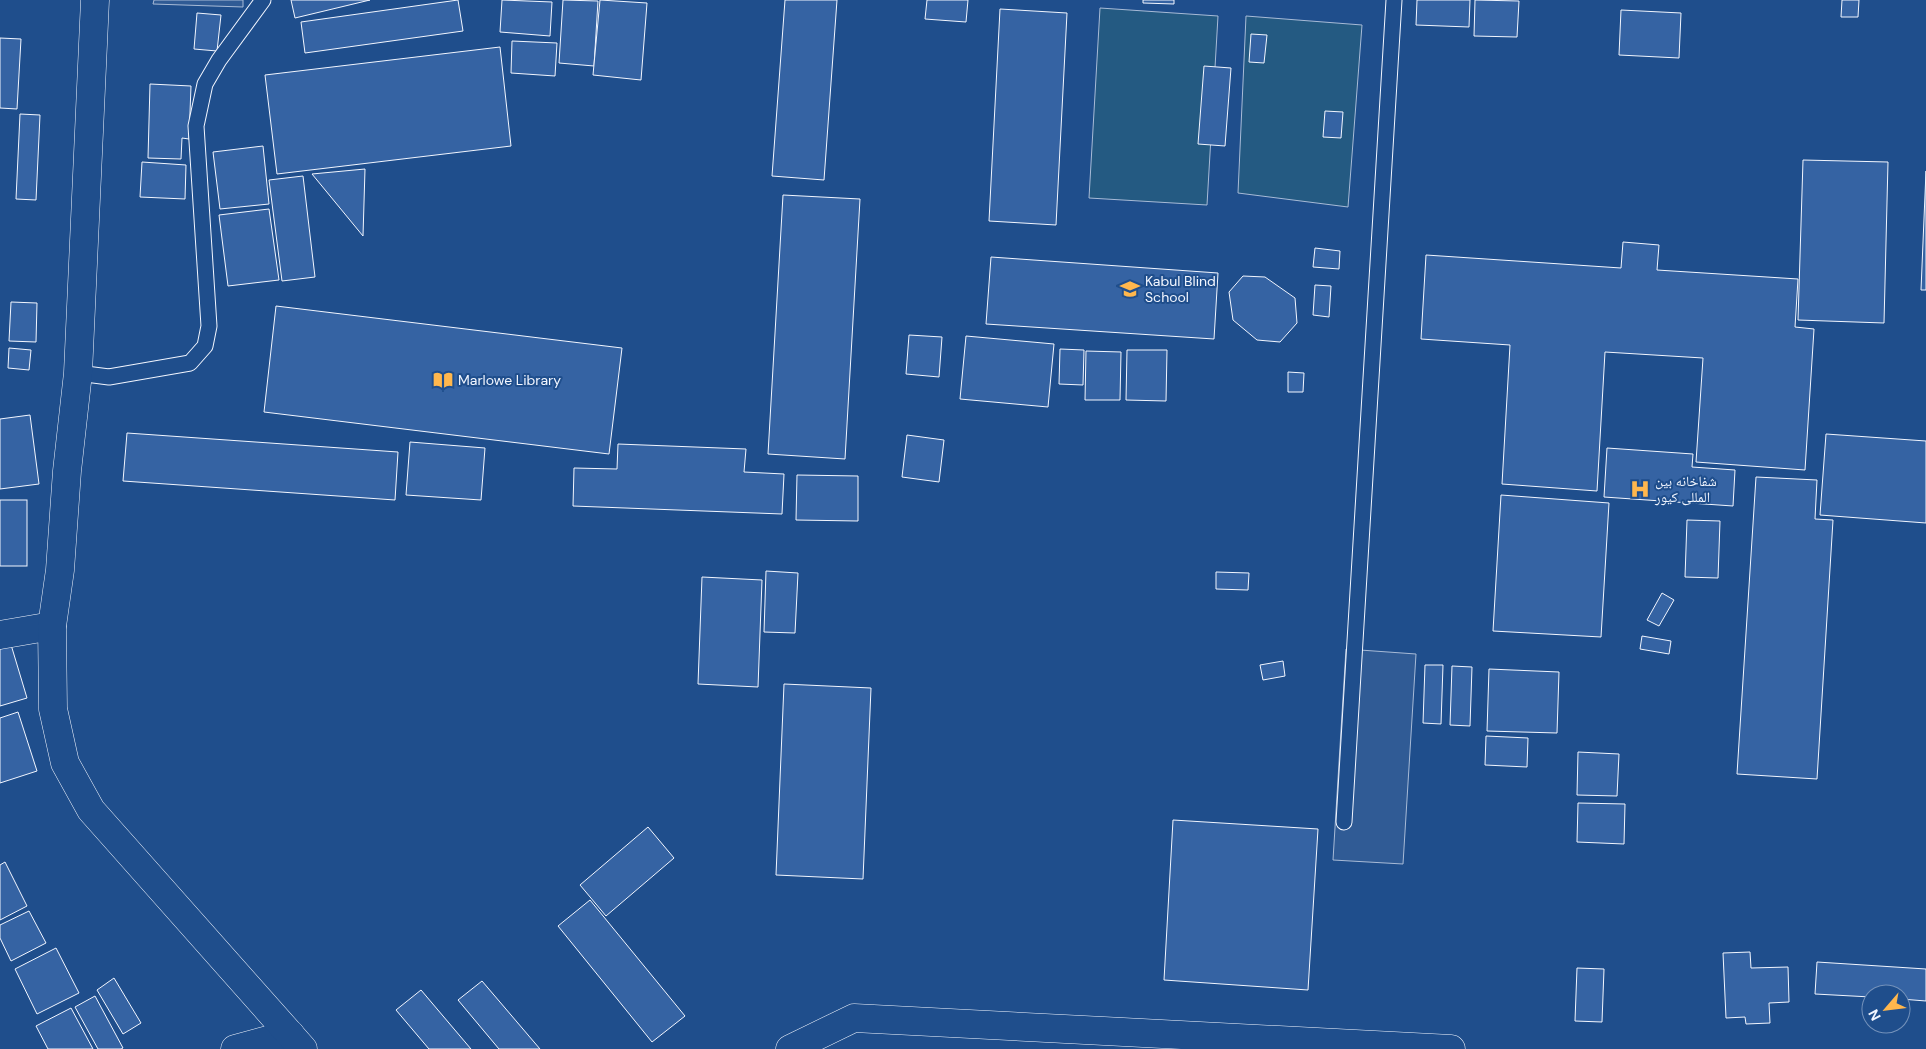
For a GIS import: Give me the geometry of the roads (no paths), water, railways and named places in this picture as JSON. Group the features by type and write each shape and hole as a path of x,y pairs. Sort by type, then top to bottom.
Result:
{"street":[{"path":"95,0 78,373 67,471 60,570 52,626 52,709 64,763 91,810 296,1042"},
{"path":"0,636 52,626"},
{"path":"790,1049 854,1018 1451,1049"},
{"path":"1049,1028 1066,1049"},
{"path":"235,1049 296,1042"}],"lane":[{"path":"78,373 109,377 190,363 205,346 209,326 196,126 205,84 219,60 263,0"},
{"path":"1344,822 1394,0"}],"place":[{"name":"Kabul Blind School","path":"1130,289"},
{"name":"Marlowe Library","path":"443,380"},
{"name":"شفاخانه بین المللی کیور","path":"1640,489"}]}
